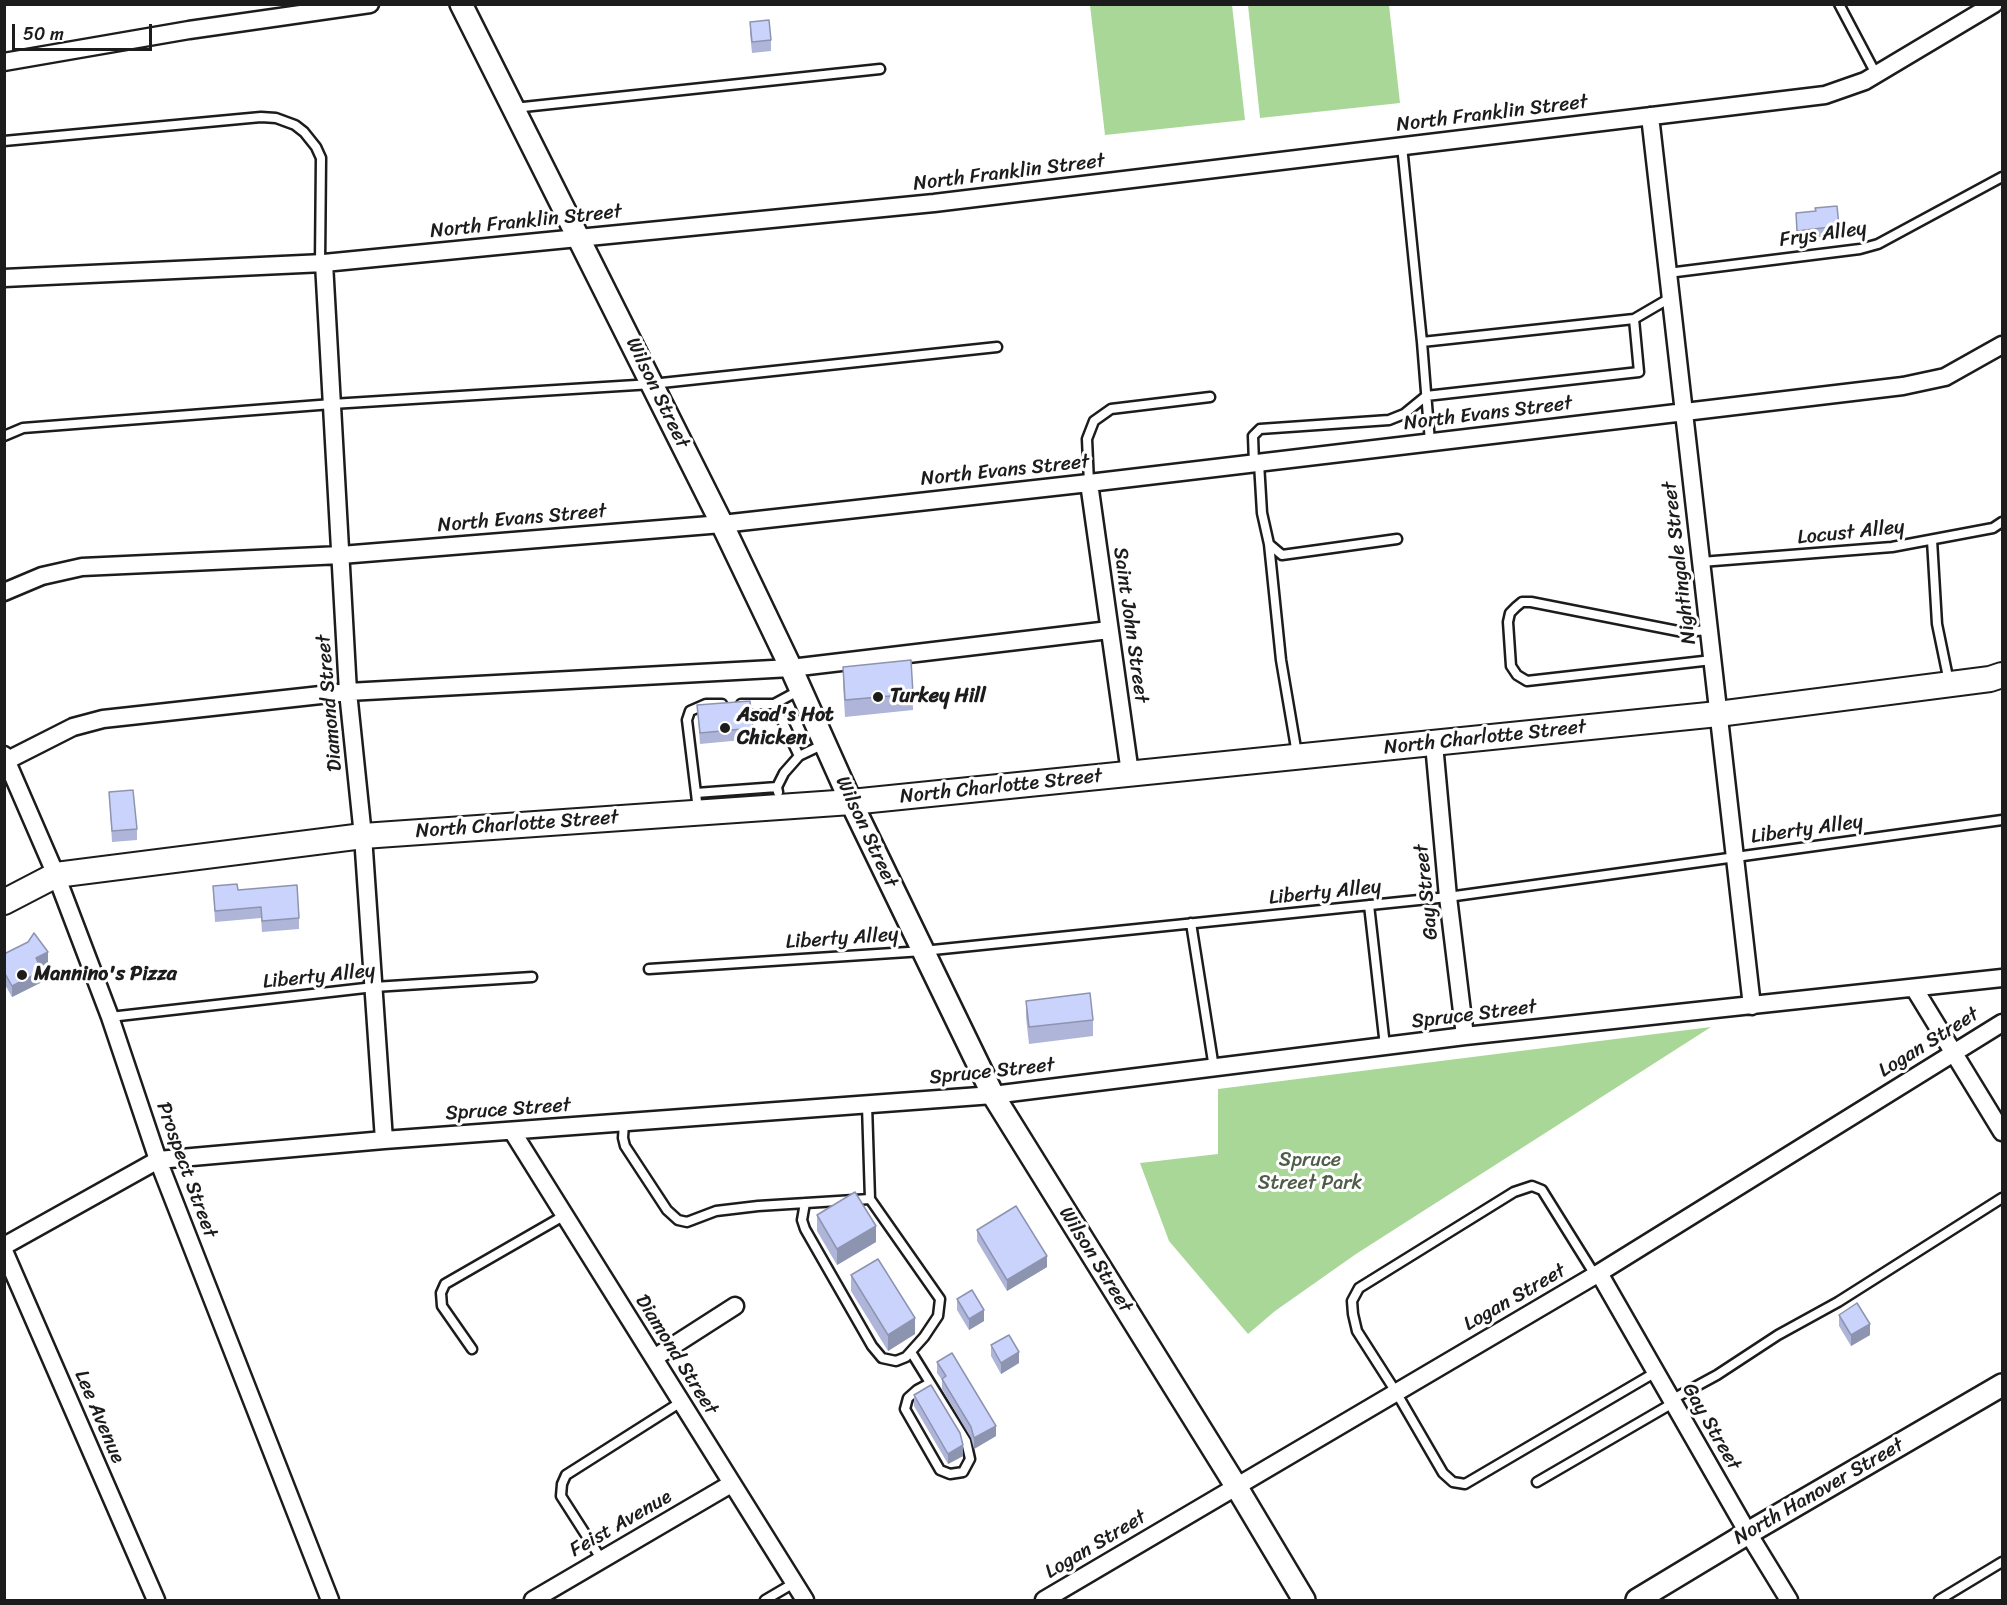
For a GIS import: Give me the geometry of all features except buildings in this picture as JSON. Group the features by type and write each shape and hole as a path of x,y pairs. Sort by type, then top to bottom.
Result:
{"main road":[{"name":"North Charlotte Street","path":"4,902 56,875 363,836 779,797 851,802 1718,714 1990,679 2002,675"}],"street":[{"path":"4,62 189,30 370,4"},
{"name":"Wilson Street","path":"461,4 722,524 851,802 993,1095 1236,1486 1304,1600"},
{"path":"1995,4 2002,17"},
{"name":"North Franklin Street","path":"4,278 322,263 934,203 1825,95 1865,81 1995,4"},
{"name":"Nightingale Street","path":"1650,116 1752,1006"},
{"name":"Diamond Street","path":"322,263 348,692 363,836 384,1140"},
{"name":"North Evans Street","path":"4,592 42,576 82,567 341,555 722,524 1089,483 1903,386 1945,377 2002,345"},
{"name":"Saint John Street","path":"1089,483 1130,773"},
{"path":"5,759 73,727 103,719 348,692 791,669 1109,630"},
{"name":"Gay Street","path":"1434,744 1448,897 1465,1036"},
{"name":"Prospect Street","path":"5,759 56,875 110,1017 158,1160 330,1600"},
{"name":"Spruce Street","path":"4,1246 158,1160 384,1140 993,1095 1465,1036 2002,978"},
{"path":"1914,988 2002,1132"},
{"name":"Logan Street","path":"1044,1600 1597,1274 2002,1023"},
{"name":"Diamond Street","path":"512,1131 805,1600"},
{"name":"Lee Avenue","path":"4,1251 156,1600"},
{"name":"Gay Street","path":"1597,1274 1789,1600"},
{"path":"654,1358 735,1306"},
{"name":"North Hanover Street","path":"1637,1600 2002,1385"},
{"name":"Feist Avenue","path":"533,1600 731,1484"}],"lane":[{"path":"1839,4 1876,74"},
{"path":"513,109 880,69"},
{"path":"4,141 261,117 276,118 295,125 310,140 321,158 322,263"},
{"path":"1401,146 1430,442"},
{"name":"Frys Alley","path":"1668,273 1860,249 1878,244 2002,177"},
{"path":"1422,342 1634,319 1670,298"},
{"path":"1298,757 1281,660 1269,544 1262,513 1253,436 1260,429 1389,420 1404,414 1426,396 1639,372 1634,319"},
{"path":"4,436 23,428 332,404 652,384 997,347"},
{"path":"1089,483 1087,439 1094,421 1111,410 1210,396"},
{"name":"Locust Alley","path":"1701,562 1892,547 1993,528 2002,522"},
{"path":"1269,544 1282,555 1397,539"},
{"path":"1932,540 1936,624 1949,684"},
{"path":"1708,630 1683,632 1531,602 1522,602 1516,607 1510,613 1508,622 1511,666 1517,675 1527,681 1712,660"},
{"path":"697,803 687,720 690,711 706,704 774,704 800,690"},
{"path":"774,704 799,756"},
{"path":"779,797 784,773 799,756 824,743"},
{"name":"Liberty Alley","path":"649,969 923,951 1448,897 2002,820"},
{"path":"1369,905 1385,1046"},
{"path":"1191,923 1214,1068"},
{"name":"Liberty Alley","path":"110,1017 374,987 532,977"},
{"path":"805,1203 802,1220 806,1229 872,1346 882,1358 896,1361 906,1357 924,1337 938,1316 940,1299 870,1199 867,1105"},
{"path":"624,1123 625,1146 667,1210 678,1220 687,1222 716,1211 870,1199"},
{"path":"1597,1274 1542,1190 1532,1186 1514,1192 1359,1288 1352,1300 1353,1314 1357,1331 1443,1473 1453,1482 1465,1484 1656,1372"},
{"path":"1537,1482 1717,1375 1778,1335 1838,1302 2002,1198"},
{"path":"472,1349 442,1305 441,1293 445,1284 565,1215"},
{"path":"911,1352 966,1441 970,1459 963,1472 950,1474 940,1470 905,1409 908,1398 930,1383"},
{"path":"602,1560 561,1496 562,1484 566,1475 681,1402"},
{"path":"1939,1600 2002,1562"},
{"path":"765,1600 794,1583"}],"green space":[{"path":"1090,5 1232,5 1245,120 1105,135"},
{"path":"1248,5 1389,5 1400,103 1260,118"},
{"name":"Spruce Street Park","path":"1711,1027 1356,1254 1275,1311 1248,1334 1169,1241 1140,1163 1218,1154 1218,1089"}],"place":[{"name":"Turkey Hill","path":"878,697"},
{"name":"Asad's Hot Chicken","path":"725,728"},
{"name":"Mannino's Pizza","path":"22,975"}]}
